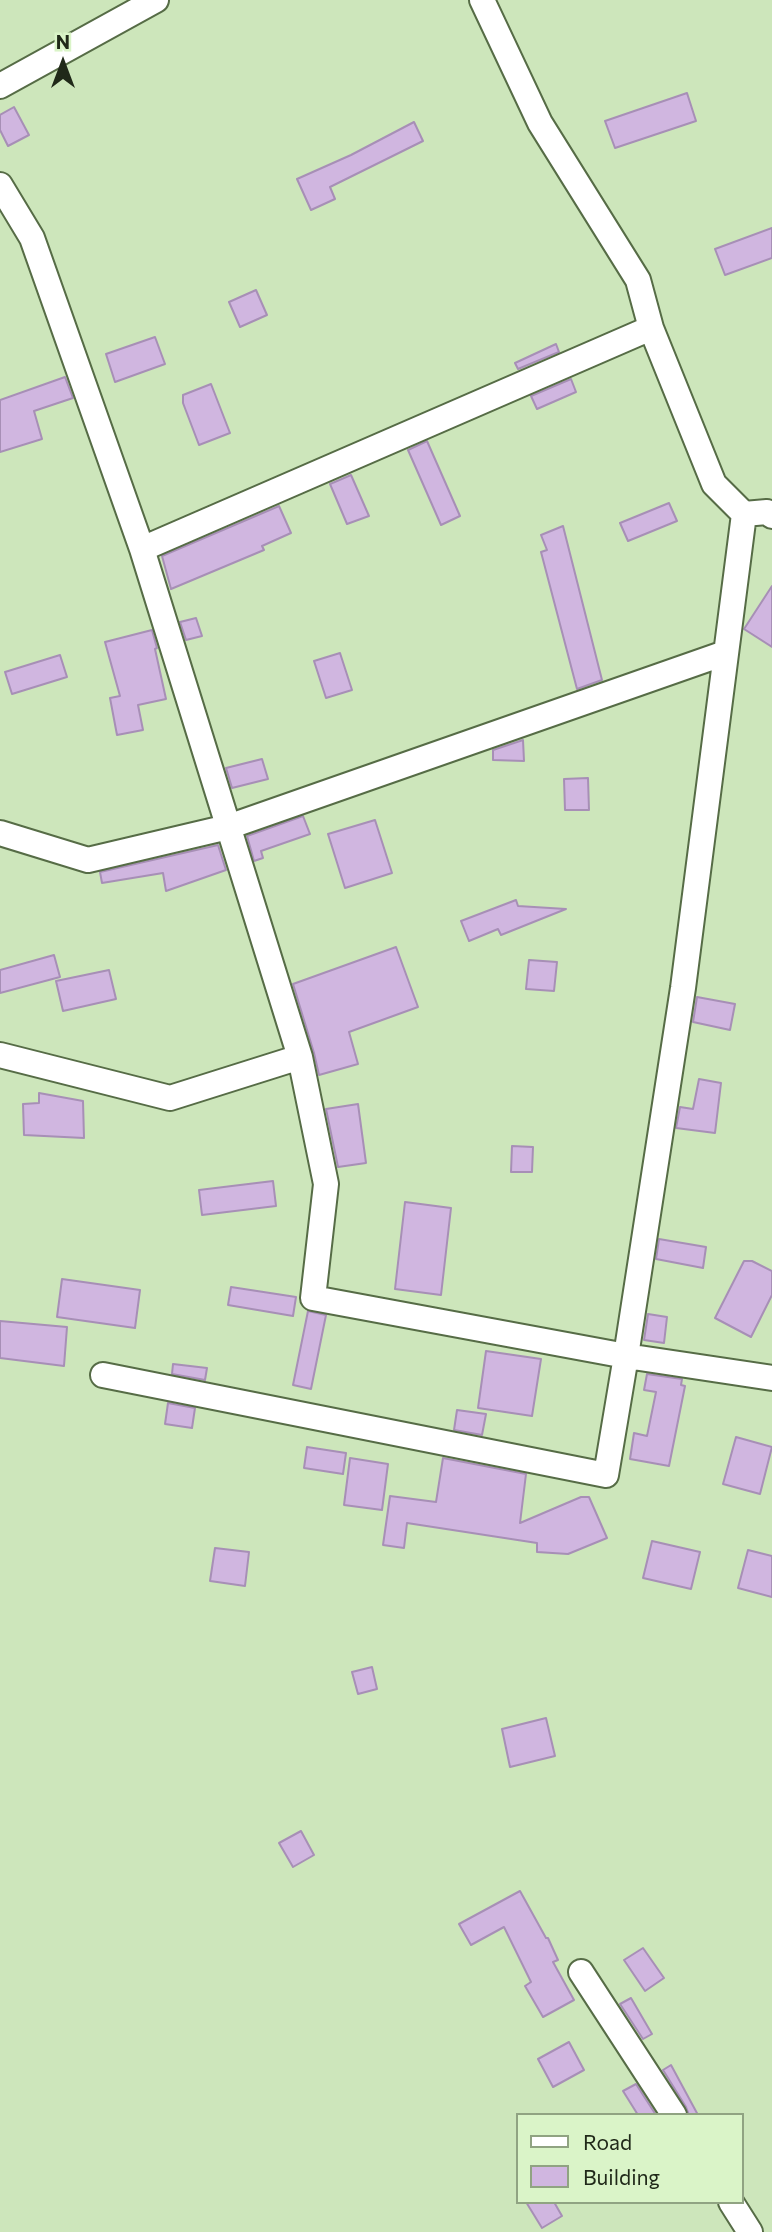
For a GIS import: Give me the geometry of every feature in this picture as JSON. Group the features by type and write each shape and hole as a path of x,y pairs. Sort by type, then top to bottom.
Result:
{"street":[{"path":"0,86 156,0"},
{"path":"482,0 540,123 638,280 651,328 714,484 744,514 767,512 772,516"},
{"path":"0,185 32,238 142,550 300,1057 326,1184 313,1298 626,1356 772,1378"},
{"path":"142,550 651,328"},
{"path":"103,1375 606,1475 683,988 744,514"},
{"path":"0,834 88,860 228,827 725,653"},
{"path":"0,1055 170,1098 300,1057"},
{"path":"581,1972 673,2113"},
{"path":"732,2204 750,2232"}],"building":[{"path":"687,93 696,121 615,148 605,121"},
{"path":"14,107 29,135 8,146 0,130 0,115"},
{"path":"414,122 423,141 330,187 335,199 311,210 297,179"},
{"path":"772,228 772,258 725,275 715,249"},
{"path":"256,290 267,315 240,327 229,302"},
{"path":"155,337 165,364 115,382 106,354"},
{"path":"556,344 559,352 518,369 515,363"},
{"path":"65,377 73,398 34,411 42,439 0,452 0,400"},
{"path":"571,379 576,392 537,409 531,396"},
{"path":"211,384 230,433 199,445 183,403 183,395"},
{"path":"427,441 460,516 441,525 408,450"},
{"path":"351,475 369,516 347,524 330,484"},
{"path":"669,503 677,521 628,541 620,523"},
{"path":"279,506 291,533 262,546 264,550 171,589 162,556"},
{"path":"563,526 602,680 577,689 541,552 547,550 541,535"},
{"path":"772,586 772,647 744,629"},
{"path":"196,618 202,636 186,640 180,622"},
{"path":"152,630 166,699 138,705 143,730 117,735 110,698 120,696 105,642"},
{"path":"340,653 352,690 326,698 314,661"},
{"path":"60,655 67,677 12,694 5,672"},
{"path":"523,740 524,761 493,760 493,750"},
{"path":"262,759 268,779 232,788 226,768"},
{"path":"588,778 589,810 565,810 564,779"},
{"path":"303,816 310,834 261,851 263,858 254,861 247,836"},
{"path":"375,820 392,873 345,888 328,834"},
{"path":"218,845 226,870 166,891 163,873 102,883 100,872"},
{"path":"516,900 518,906 566,909 501,935 498,929 469,941 461,921"},
{"path":"396,947 418,1007 349,1032 358,1064 319,1075 293,984"},
{"path":"54,955 60,977 0,993 0,970"},
{"path":"529,960 557,962 554,991 526,989"},
{"path":"109,970 116,999 63,1011 56,981"},
{"path":"697,997 735,1004 730,1030 693,1022"},
{"path":"699,1079 721,1083 715,1133 676,1128 680,1107 693,1109"},
{"path":"39,1093 83,1101 84,1138 24,1135 23,1104 39,1103"},
{"path":"358,1104 366,1163 338,1167 326,1109"},
{"path":"512,1146 533,1147 532,1172 511,1172"},
{"path":"273,1181 276,1206 202,1215 199,1190"},
{"path":"405,1202 451,1208 441,1295 395,1289"},
{"path":"659,1239 706,1247 703,1268 656,1259"},
{"path":"744,1261 752,1261 772,1271 772,1295 751,1337 715,1318"},
{"path":"62,1279 140,1290 135,1328 57,1317"},
{"path":"231,1287 296,1297 293,1316 228,1305"},
{"path":"308,1311 326,1315 311,1389 293,1385"},
{"path":"648,1314 667,1317 664,1343 644,1340"},
{"path":"0,1321 67,1327 64,1366 0,1358"},
{"path":"486,1351 541,1359 532,1416 478,1408"},
{"path":"173,1364 207,1368 205,1380 172,1374"},
{"path":"647,1374 682,1379 681,1385 685,1386 669,1466 630,1459 634,1433 647,1436 656,1392 644,1390"},
{"path":"168,1403 195,1408 192,1428 165,1424"},
{"path":"457,1410 486,1414 482,1435 454,1430"},
{"path":"736,1437 772,1447 760,1494 723,1484"},
{"path":"307,1447 346,1453 343,1474 304,1468"},
{"path":"350,1458 388,1464 382,1510 344,1505"},
{"path":"443,1458 526,1474 520,1523 581,1497 589,1497 607,1538 568,1554 537,1552 537,1543 407,1523 404,1548 383,1545 390,1496 436,1502"},
{"path":"652,1541 700,1552 691,1589 643,1578"},
{"path":"215,1548 249,1552 245,1586 210,1581"},
{"path":"748,1550 772,1556 772,1597 738,1588"},
{"path":"372,1667 377,1689 358,1694 352,1672"},
{"path":"546,1718 555,1756 510,1767 502,1729"},
{"path":"301,1831 314,1855 293,1867 279,1843"},
{"path":"520,1891 548,1938 558,1960 553,1962 574,2000 543,2017 525,1986 531,1982 504,1927 471,1945 459,1924"},
{"path":"643,1948 664,1978 645,1991 624,1960"},
{"path":"631,1998 652,2034 643,2039 620,2004"},
{"path":"569,2042 584,2070 553,2087 538,2059"},
{"path":"671,2065 697,2113 688,2113 663,2070"},
{"path":"636,2084 655,2113 637,2113 623,2091"},
{"path":"527,2204 555,2204 562,2216 542,2228"}]}
